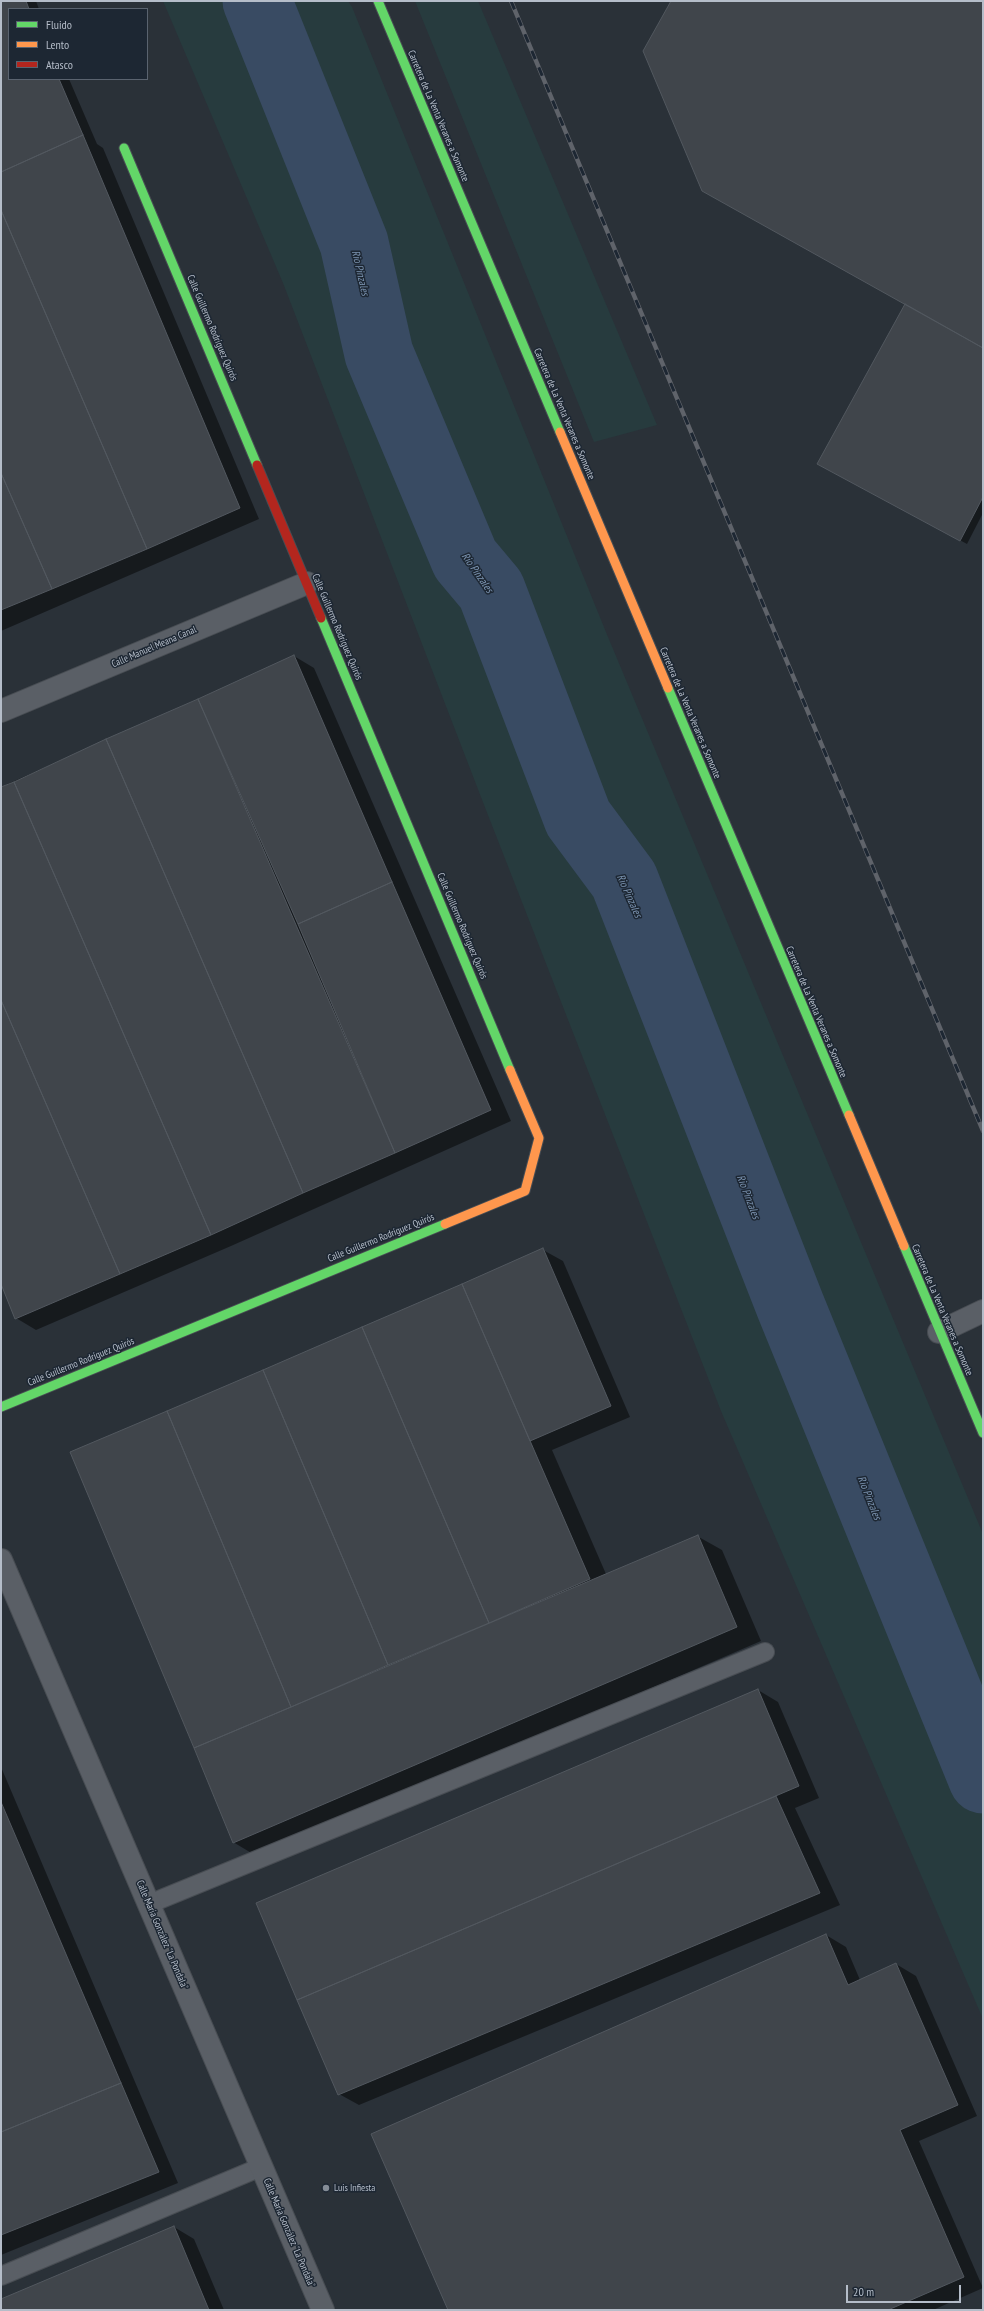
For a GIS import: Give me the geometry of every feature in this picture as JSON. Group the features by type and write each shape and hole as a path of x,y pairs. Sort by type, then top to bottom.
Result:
{"street":[{"name":"Carretera de La Venta Veranes a Somonte","path":"378,1 939,1332 983,1433"},
{"name":"Calle Guillermo Rodríguez Quirós","path":"1,1407 525,1191 539,1138 124,148"},
{"name":"Calle Manuel Meana Canal","path":"1,711 307,583"},
{"path":"939,1332 983,1311"},
{"name":"Calle María González \"La Pondala\"","path":"1,1560 323,2310"}],"lane":[{"path":"149,1904 765,1652"},
{"path":"1,2276 261,2167"}],"green space":[{"path":"163,1 348,1 352,7 608,637 983,1534 983,2019 721,1411 486,810 283,283"},
{"path":"415,1 478,1 657,425 594,442"}],"building":[{"path":"1,1 26,1 29,8 8,8 8,80 59,80 83,135 1,172"},
{"path":"671,1 983,1 983,348 702,191 643,51"},
{"path":"83,135 240,508 147,549 1,210 1,172"},
{"path":"1,210 147,549 52,589 1,473"},
{"path":"905,304 983,348 983,497 960,541 817,464"},
{"path":"1,473 52,589 1,610"},
{"path":"294,655 392,882 298,924 198,699"},
{"path":"198,699 395,1153 303,1193 106,739"},
{"path":"106,739 303,1193 211,1235 14,782"},
{"path":"14,782 211,1235 120,1274 1,1000 1,787"},
{"path":"392,882 491,1110 395,1153 298,924"},
{"path":"1,1000 120,1274 15,1319 1,1284"},
{"path":"543,1248 611,1406 530,1441 462,1284"},
{"path":"462,1284 590,1579 489,1623 362,1327"},
{"path":"362,1327 489,1623 388,1665 263,1370"},
{"path":"263,1370 388,1665 291,1707 167,1411"},
{"path":"167,1411 291,1707 194,1748 70,1452"},
{"path":"698,1535 737,1627 233,1843 194,1748"},
{"path":"758,1689 799,1786 297,2000 256,1903"},
{"path":"776,1796 820,1893 338,2095 297,2000"},
{"path":"1,1802 121,2083 1,2132"},
{"path":"826,1934 848,1985 896,1963 958,2105 900,2130 964,2277 888,2310 448,2310 371,2134"},
{"path":"121,2083 159,2172 1,2235 1,2132"},
{"path":"174,2226 209,2310 1,2310 1,2299"}],"waterway":[{"name":"Rio Pinzales","path":"257,1 354,243 379,354 465,559 491,590 578,818 624,880 790,1305 983,1779"}],"railway":[{"path":"511,1 983,1131"}],"traffic: fast":[{"path":"378,1 560,432"},
{"path":"124,148 257,465"},
{"path":"321,618 510,1070"},
{"path":"668,688 849,1115"},
{"path":"1,1407 445,1224"},
{"path":"904,1246 983,1433"}],"traffic: slow":[{"path":"560,432 668,688"},
{"path":"445,1224 525,1191 539,1138 510,1070"},
{"path":"849,1115 904,1246"}],"traffic: jam":[{"path":"257,465 321,618"}],"place":[{"name":"Luis Infiesta","path":"326,2188"}]}
